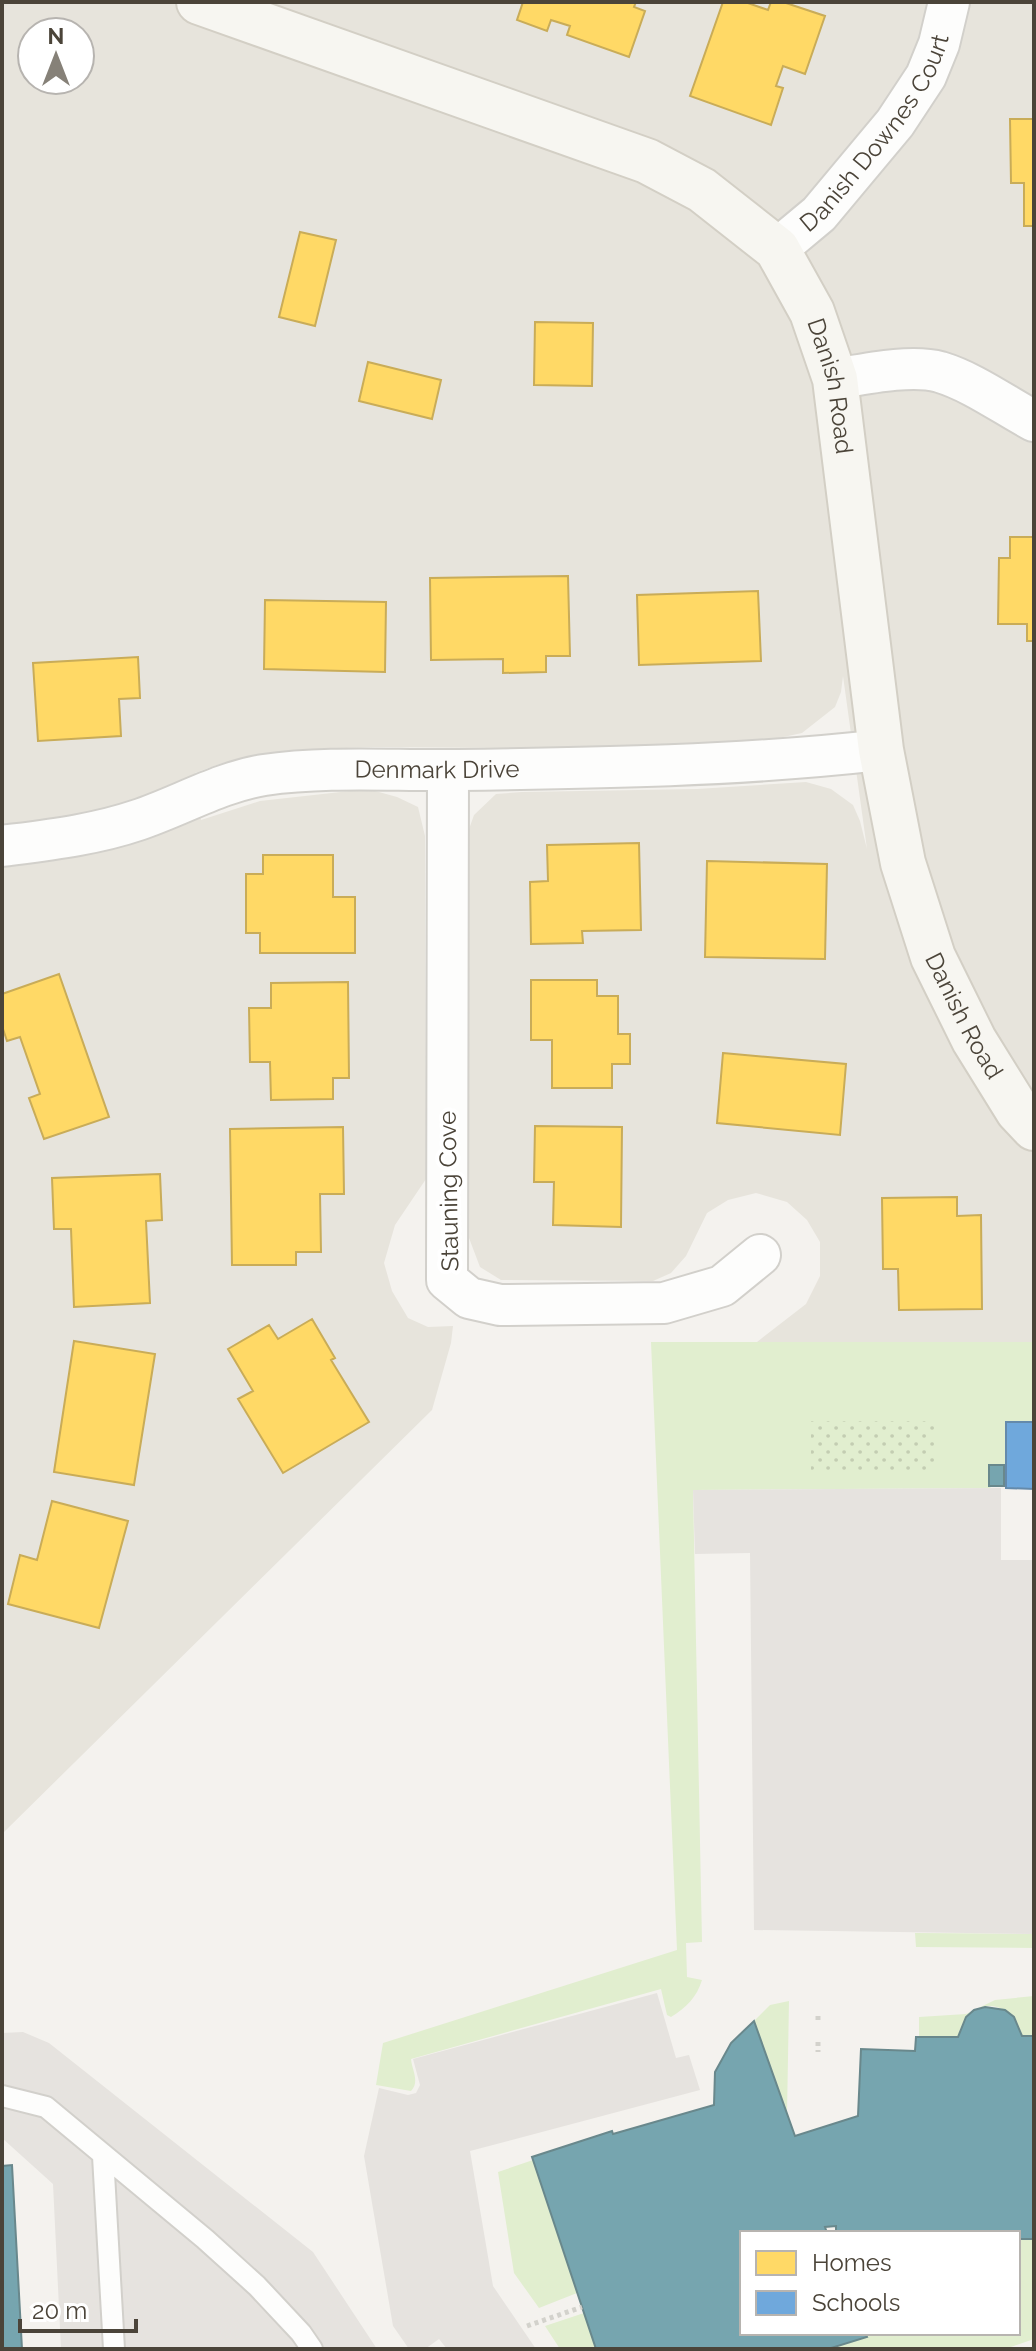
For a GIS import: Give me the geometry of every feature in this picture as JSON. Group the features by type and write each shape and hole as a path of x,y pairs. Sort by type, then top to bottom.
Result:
{"street":[{"name":"Danish Road","path":"199,2 647,161 702,190 777,249 812,312 835,379 881,750 903,863 933,957 974,1040 1018,1111 1034,1128"},
{"name":"Danish Downes Court","path":"777,249 819,214 895,123 926,76 939,44 949,2"},
{"path":"835,379 889,372 938,371 1034,421"},
{"name":"Denmark Drive","path":"2,846 103,831 142,819 190,798 261,776 331,768 448,770 685,766 881,750"},
{"name":"Stauning Cove","path":"448,770 447,1280 469,1298 500,1305 664,1303 722,1286 760,1255"}],"lane":[{"path":"2,2096 46,2107 205,2239 267,2295 312,2349"},
{"path":"103,2156 114,2349"}],"path":[{"path":"818,2042 818,2052"},
{"path":"527,2326 582,2307"}],"shaded area":[{"path":"2,2 1034,2 1034,1342 757,1342 806,1304 820,1276 820,1242 807,1220 787,1202 756,1193 728,1200 707,1213 686,1256 671,1273 653,1281 501,1280 480,1267 469,1238 467,865 468,832 474,815 496,794 697,789 806,782 831,789 853,805 867,849 843,676 835,707 802,733 774,739 620,749 373,747 291,750 222,763 195,773 201,820 260,801 368,789 418,807 425,836 426,1179 395,1225 384,1263 392,1291 408,1318 428,1327 453,1326 432,1410 2,1834"},
{"path":"1001,1488 1001,1560 1034,1560 1034,1934 754,1930 750,1553 695,1554 693,1490"},
{"path":"657,1993 676,2058 689,2055 700,2090 470,2151 493,2286 536,2349 447,2349 439,2339 425,2349 409,2349 393,2326 364,2156 379,2088 408,2095 416,2093 420,2085 413,2059"},
{"path":"23,2032 49,2043 313,2252 377,2349 61,2349 53,2184 2,2138 2,2033"}],"green space":[{"path":"651,1342 1034,1342 1034,1422 1006,1422 1006,1465 989,1465 991,1488 693,1490 702,1942 686,1943 687,1977 702,1980 697,1992 686,2006 671,2017 667,2015 661,1989 411,2059 415,2080 411,2091 376,2085 383,2043 677,1950"},
{"path":"811,1421 936,1421 936,1473 811,1473"},
{"path":"915,1933 1034,1934 1034,1948 916,1947"},
{"path":"1034,1996 1034,2036 1022,2036 1009,2014 990,2006 970,2014 958,2037 919,2037 919,2017 966,2014 995,2000"},
{"path":"789,2001 787,2114 754,2021 770,2005"},
{"path":"533,2160 577,2293 539,2308 514,2273 498,2172"},
{"path":"1020,2239 1034,2239 1034,2339 1005,2349 828,2349 866,2337 1020,2335"},
{"path":"584,2313 596,2349 560,2349 545,2326"}],"building: Homes":[{"path":"523,2 636,2 634,7 645,11 629,57 567,35 570,26 551,20 547,31 517,20"},
{"path":"723,2 745,2 768,10 771,2 783,2 825,16 805,74 783,66 776,86 783,88 771,125 690,96"},
{"path":"1010,119 1034,119 1034,226 1024,226 1024,183 1011,183"},
{"path":"300,232 336,240 315,326 279,317"},
{"path":"535,322 593,323 592,386 534,385"},
{"path":"368,362 441,380 432,419 359,401"},
{"path":"1010,537 1034,537 1034,641 1027,641 1027,624 998,624 999,558 1010,558"},
{"path":"568,576 570,656 546,656 546,672 503,673 503,659 431,660 430,578"},
{"path":"758,591 761,661 639,665 637,595"},
{"path":"265,600 386,602 385,672 264,669"},
{"path":"138,657 140,698 119,699 121,736 38,741 33,663"},
{"path":"639,843 641,930 582,931 583,943 531,944 530,882 548,881 547,845"},
{"path":"263,855 333,855 333,897 355,897 355,953 260,953 260,933 246,933 246,874 263,874"},
{"path":"707,861 827,864 825,959 705,957"},
{"path":"59,974 109,1117 44,1139 29,1098 40,1094 20,1037 7,1041 2,1026 2,994"},
{"path":"531,980 597,980 597,996 618,996 618,1034 630,1034 630,1064 612,1064 612,1088 552,1088 552,1040 531,1040"},
{"path":"348,982 349,1078 333,1078 333,1099 271,1100 270,1062 250,1062 249,1008 271,1008 271,983"},
{"path":"723,1053 846,1064 840,1135 717,1123"},
{"path":"535,1126 622,1127 621,1227 553,1225 554,1182 534,1182"},
{"path":"343,1127 344,1194 320,1194 321,1252 296,1252 296,1265 232,1265 230,1129"},
{"path":"160,1174 162,1220 146,1221 150,1303 74,1307 71,1229 54,1229 52,1178"},
{"path":"957,1197 957,1216 981,1215 982,1309 899,1310 898,1269 883,1269 882,1198"},
{"path":"312,1319 335,1358 331,1360 369,1422 283,1473 238,1399 253,1391 228,1349 269,1325 278,1339"},
{"path":"74,1341 155,1354 134,1485 54,1472"},
{"path":"52,1501 128,1521 99,1628 8,1604 20,1555 37,1560"}],"building: Schools":[{"path":"1006,1422 1034,1422 1034,1489 1006,1488"}],"building: Public":[{"path":"989,1465 1004,1465 1004,1486 989,1486"},
{"path":"985,2007 1005,2010 1014,2017 1022,2036 1034,2036 1034,2239 1020,2239 1020,2231 836,2231 836,2226 825,2227 826,2231 740,2231 740,2335 867,2337 828,2349 596,2349 532,2157 612,2131 613,2134 714,2105 715,2072 731,2043 754,2021 795,2136 858,2116 861,2049 915,2051 916,2037 958,2037 966,2017 974,2010"},
{"path":"12,2165 22,2349 2,2349 2,2166"}]}
